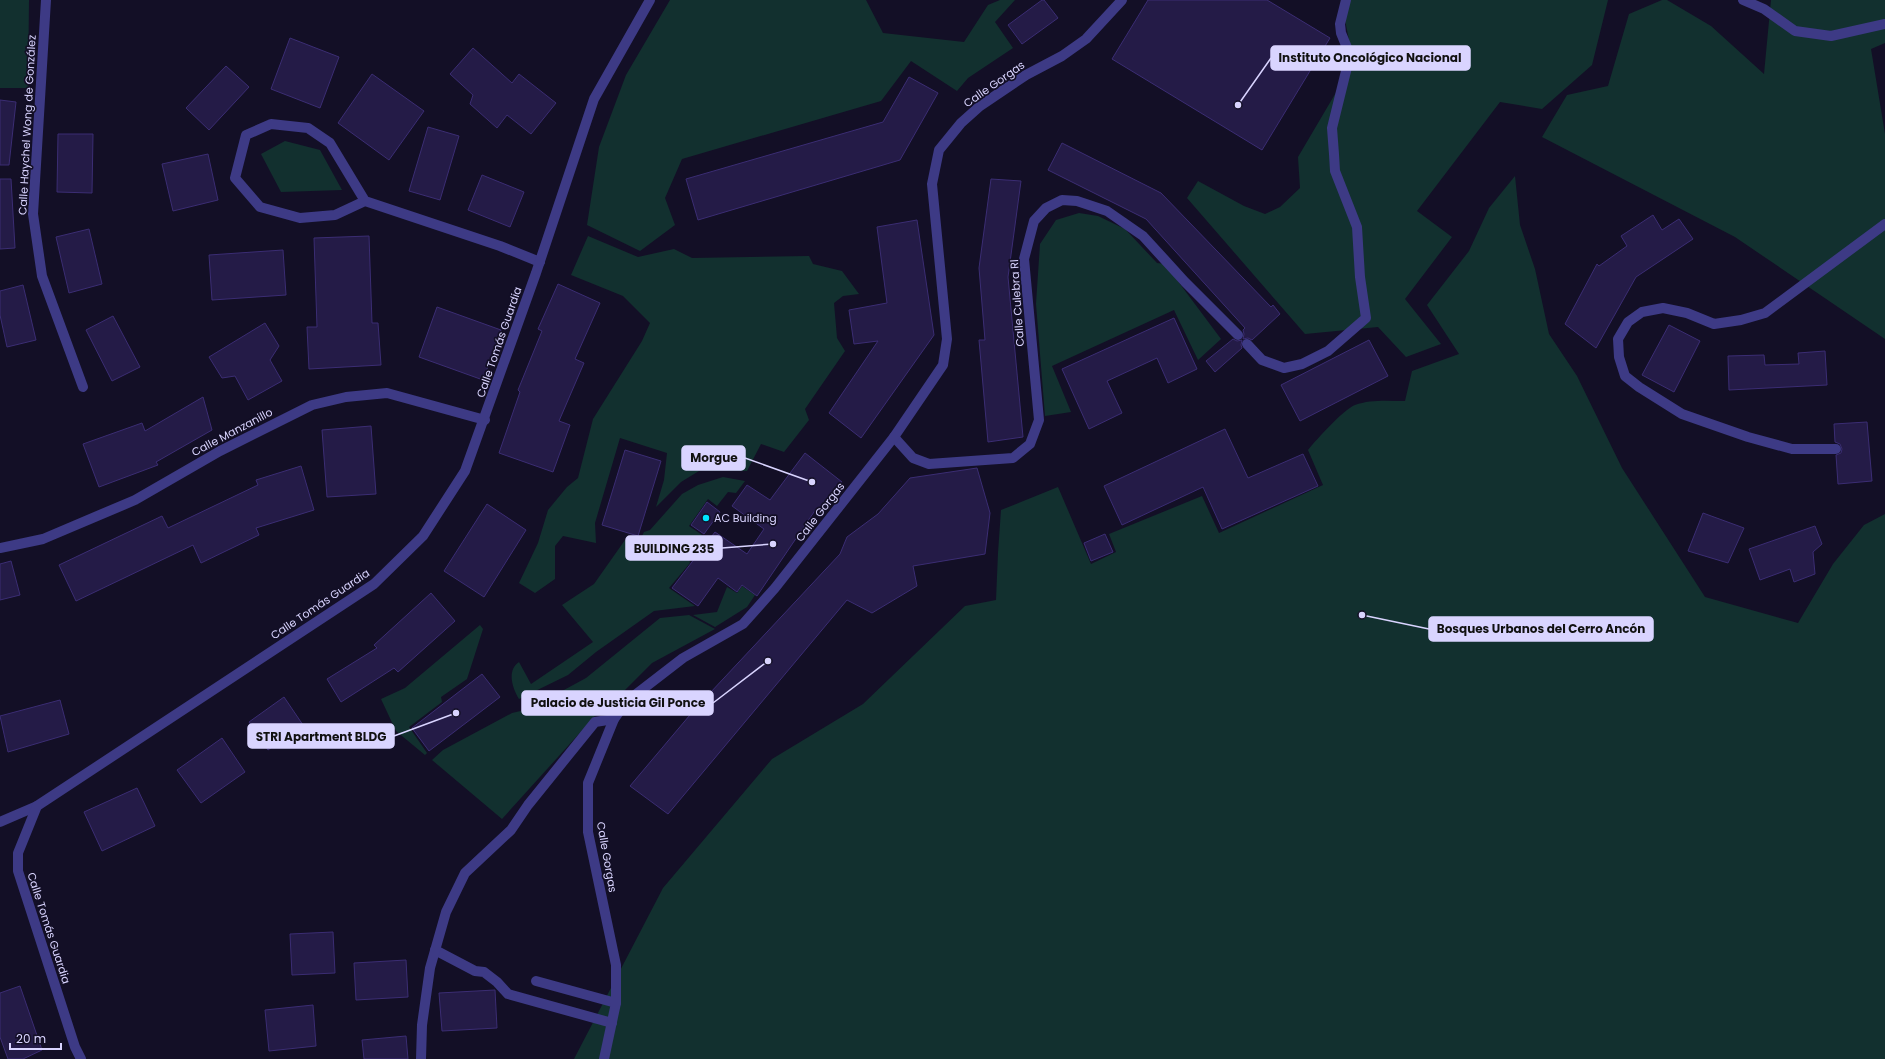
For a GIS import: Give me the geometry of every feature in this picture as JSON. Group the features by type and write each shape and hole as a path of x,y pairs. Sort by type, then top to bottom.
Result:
{"street":[{"name":"Calle Haychel Wong de González","path":"46,0 33,214 42,276 83,387"},
{"name":"Calle Tomás Guardia","path":"81,1059 75,1047 18,871 18,853 37,806 374,584 423,536 465,471 485,420 540,262 594,99 650,0"},
{"name":"Calle Gorgas","path":"604,1059 616,1003 616,965 588,832 588,783 614,719 626,702 683,658 743,624 775,588 894,437 943,365 947,340 932,184 939,150 961,123 980,106 1026,75 1062,56 1086,39 1122,0"},
{"path":"1247,344 1262,360 1284,368 1302,364 1328,351 1366,318 1360,277 1357,227 1335,170 1334,160 1332,128 1350,55 1341,33 1340,24 1346,0"},
{"path":"1743,0 1764,9 1795,32 1831,36 1883,25"},
{"path":"365,201 335,215 300,218 260,207 235,178 246,135 271,124 308,128 330,143 365,201 500,246 540,262"},
{"name":"Calle Culebra Rl","path":"894,437 913,458 929,464 1013,458 1030,444 1040,420 1024,259 1034,221 1046,208 1062,200 1082,202 1107,212 1143,236 1185,282 1238,335"},
{"path":"1836,449 1792,450 1748,437 1682,414 1639,387 1625,376 1619,357 1618,339 1628,322 1642,312 1663,308 1687,313 1714,324 1741,320 1765,313 1885,224"},
{"name":"Calle Manzanillo","path":"0,548 43,539 135,500 220,451 312,404 346,397 387,393 485,420"},
{"path":"421,1059 422,1025 430,968 446,912 465,873 511,830 528,805 595,722 614,719"},
{"path":"0,822 37,806"},
{"path":"435,950 475,970 484,972 497,982 508,994 612,1023"},
{"path":"536,981 616,1003"}],"green space":[{"path":"0,0 29,0 28,88 0,88"},
{"path":"670,0 866,0 883,33 964,42 988,5 1000,0 1015,0 995,22 1013,48 968,78 957,91 911,61 881,101 682,159 665,198 675,225 640,251 587,225 599,147 626,75"},
{"path":"1350,0 1608,0 1592,65 1542,109 1500,102 1417,211 1452,237 1405,299 1441,344 1406,357 1378,327 1305,334 1187,198 1198,181 1244,206 1265,214 1280,207 1300,188 1298,157 1351,67 1350,45 1344,15"},
{"path":"1662,0 1667,0 1711,26 1764,74 1771,0 1885,0 1885,43 1871,49 1885,134 1885,339 1735,237 1542,137 1567,95 1608,86 1629,14"},
{"path":"285,141 320,150 342,190 281,192 261,154"},
{"path":"1515,176 1520,225 1535,269 1549,334 1577,376 1622,468 1705,597 1798,623 1833,564 1864,525 1885,514 1885,1059 574,1059 663,888 772,759 863,704 965,606 996,600 1001,510 1058,487 1091,564 1116,552 1109,534 1202,496 1219,533 1323,485 1308,450 1344,412 1361,403 1405,401 1412,371 1459,354 1427,305 1469,251 1489,208"},
{"path":"1079,213 1098,216 1125,229 1157,263 1165,264 1221,339 1198,360 1174,310 1052,366 1071,412 1045,416 1036,304 1040,244 1056,220"},
{"path":"588,236 638,257 674,249 692,258 809,256 813,264 842,271 859,294 843,296 834,303 837,338 845,351 805,409 809,420 784,452 761,444 747,471 699,471 681,482 656,507 664,480 667,453 620,438 595,523 596,543 563,536 555,546 555,579 535,593 519,583 538,543 548,510 567,487 578,478 593,419 642,341 650,323 623,296 571,275"},
{"path":"723,477 745,481 736,493 728,492 717,506 708,499 689,526 702,535 688,555 690,563 669,588 695,606 654,611 596,652 568,675 519,699 513,685 512,675 515,666 519,662 531,684 593,642 562,605 594,584 625,540 639,542 644,532 650,530 682,494 698,485"},
{"path":"742,586 755,595 747,607 715,627 693,615 717,612 727,587 737,593"},
{"path":"689,615 715,629 652,663 609,706 595,716 502,819 432,760 443,750 512,713 529,709 586,678 660,618"},
{"path":"480,625 483,629 467,679 441,697 442,702 409,727 427,753 425,755 396,731 381,699 405,688"}],"building":[{"path":"1044,0 1058,18 1022,44 1008,25"},
{"path":"1148,0 1267,0 1330,38 1262,150 1112,59"},
{"path":"290,38 339,57 320,108 271,89"},
{"path":"473,48 512,83 519,74 556,103 531,134 507,115 497,128 470,104 473,95 450,74"},
{"path":"226,66 249,87 209,130 186,108"},
{"path":"372,74 424,111 389,160 338,123"},
{"path":"909,77 938,93 900,160 698,220 686,179 883,122"},
{"path":"0,100 16,102 9,165 0,165"},
{"path":"428,127 459,136 440,200 409,191"},
{"path":"58,134 93,134 92,193 57,192"},
{"path":"1062,143 1161,193 1271,307 1273,305 1280,314 1252,340 1248,338 1243,339 1243,330 1245,328 1146,219 1048,170"},
{"path":"208,154 218,200 173,211 162,164"},
{"path":"482,175 524,192 510,227 468,210"},
{"path":"0,179 11,179 15,248 0,249"},
{"path":"991,179 1021,181 1008,277 1023,437 988,442 979,340 985,340 979,268"},
{"path":"1653,215 1662,230 1679,219 1693,239 1636,277 1596,348 1565,324 1597,264 1599,266 1627,246 1621,236"},
{"path":"917,220 934,335 861,438 829,413 878,341 854,344 849,310 887,303 877,227"},
{"path":"89,229 102,284 69,293 56,237"},
{"path":"369,236 372,323 378,323 381,365 309,369 307,327 317,327 314,238"},
{"path":"283,250 286,295 212,300 209,255"},
{"path":"558,284 600,303 575,359 584,363 559,421 570,425 553,472 499,453 520,392 518,390 542,331 538,329"},
{"path":"23,285 36,340 7,347 0,315 0,291"},
{"path":"437,307 501,330 483,380 419,357"},
{"path":"113,316 140,367 112,381 86,330"},
{"path":"1174,318 1197,369 1168,383 1157,358 1107,381 1122,413 1089,429 1062,369"},
{"path":"265,323 279,346 270,360 282,381 248,400 235,376 222,378 209,357"},
{"path":"1669,325 1700,341 1674,392 1642,375"},
{"path":"1233,339 1237,341 1242,340 1242,348 1215,372 1206,361"},
{"path":"1369,340 1388,376 1300,421 1281,385"},
{"path":"1825,351 1827,385 1729,390 1728,356 1764,355 1765,365 1799,364 1798,353"},
{"path":"203,397 212,430 156,462 158,465 99,487 83,444 142,423 145,431"},
{"path":"1867,422 1872,481 1838,484 1836,455 1841,453 1842,449 1840,444 1835,442 1834,424"},
{"path":"371,426 376,494 327,497 322,430"},
{"path":"1225,429 1248,478 1303,454 1318,486 1222,529 1203,487 1122,525 1104,486"},
{"path":"625,450 661,461 638,536 602,525"},
{"path":"805,453 842,482 820,511 816,509 757,596 742,585 737,592 718,578 698,606 672,588 715,532 747,554 764,529 732,506 747,485 770,500"},
{"path":"301,466 314,510 256,528 259,535 201,563 193,545 76,601 59,565 162,516 168,528 258,485 256,480"},
{"path":"977,468 990,513 985,554 913,566 917,586 872,613 847,600 668,814 630,786 695,709 840,554 847,537 878,514 910,478"},
{"name":"AC Building","path":"707,502 720,512 704,534 691,525"},
{"path":"487,504 526,530 484,597 444,571"},
{"path":"1703,513 1744,528 1728,563 1688,551"},
{"path":"1815,526 1822,544 1813,552 1815,574 1794,582 1790,569 1760,580 1749,549"},
{"path":"1105,534 1113,552 1091,561 1084,543"},
{"path":"11,561 20,595 0,600 0,564"},
{"path":"431,593 455,621 398,672 394,668 341,702 327,679 377,648 374,645"},
{"path":"482,674 500,697 429,751 412,728"},
{"path":"284,697 303,725 268,750 249,722"},
{"path":"60,700 69,734 8,752 0,716"},
{"path":"222,738 245,772 201,803 177,770"},
{"path":"137,788 155,826 102,851 84,812"},
{"path":"333,932 335,973 292,975 290,934"},
{"path":"406,960 408,997 356,1000 354,963"},
{"path":"20,986 42,1050 23,1059 8,1059 0,1037 0,993"},
{"path":"495,990 497,1028 442,1031 439,993"},
{"path":"313,1005 316,1046 269,1051 265,1010"},
{"path":"406,1036 408,1059 364,1059 362,1040"}],"place":[{"name":"Instituto Oncológico Nacional","path":"1238,105"},
{"name":"Morgue","path":"812,482"},
{"name":"AC Building","path":"706,518"},
{"name":"BUILDING 235","path":"773,544"},
{"name":"Bosques Urbanos del Cerro Ancón","path":"1362,615"},
{"name":"Palacio de Justicia Gil Ponce","path":"768,661"},
{"name":"STRI Apartment BLDG","path":"456,713"}]}
